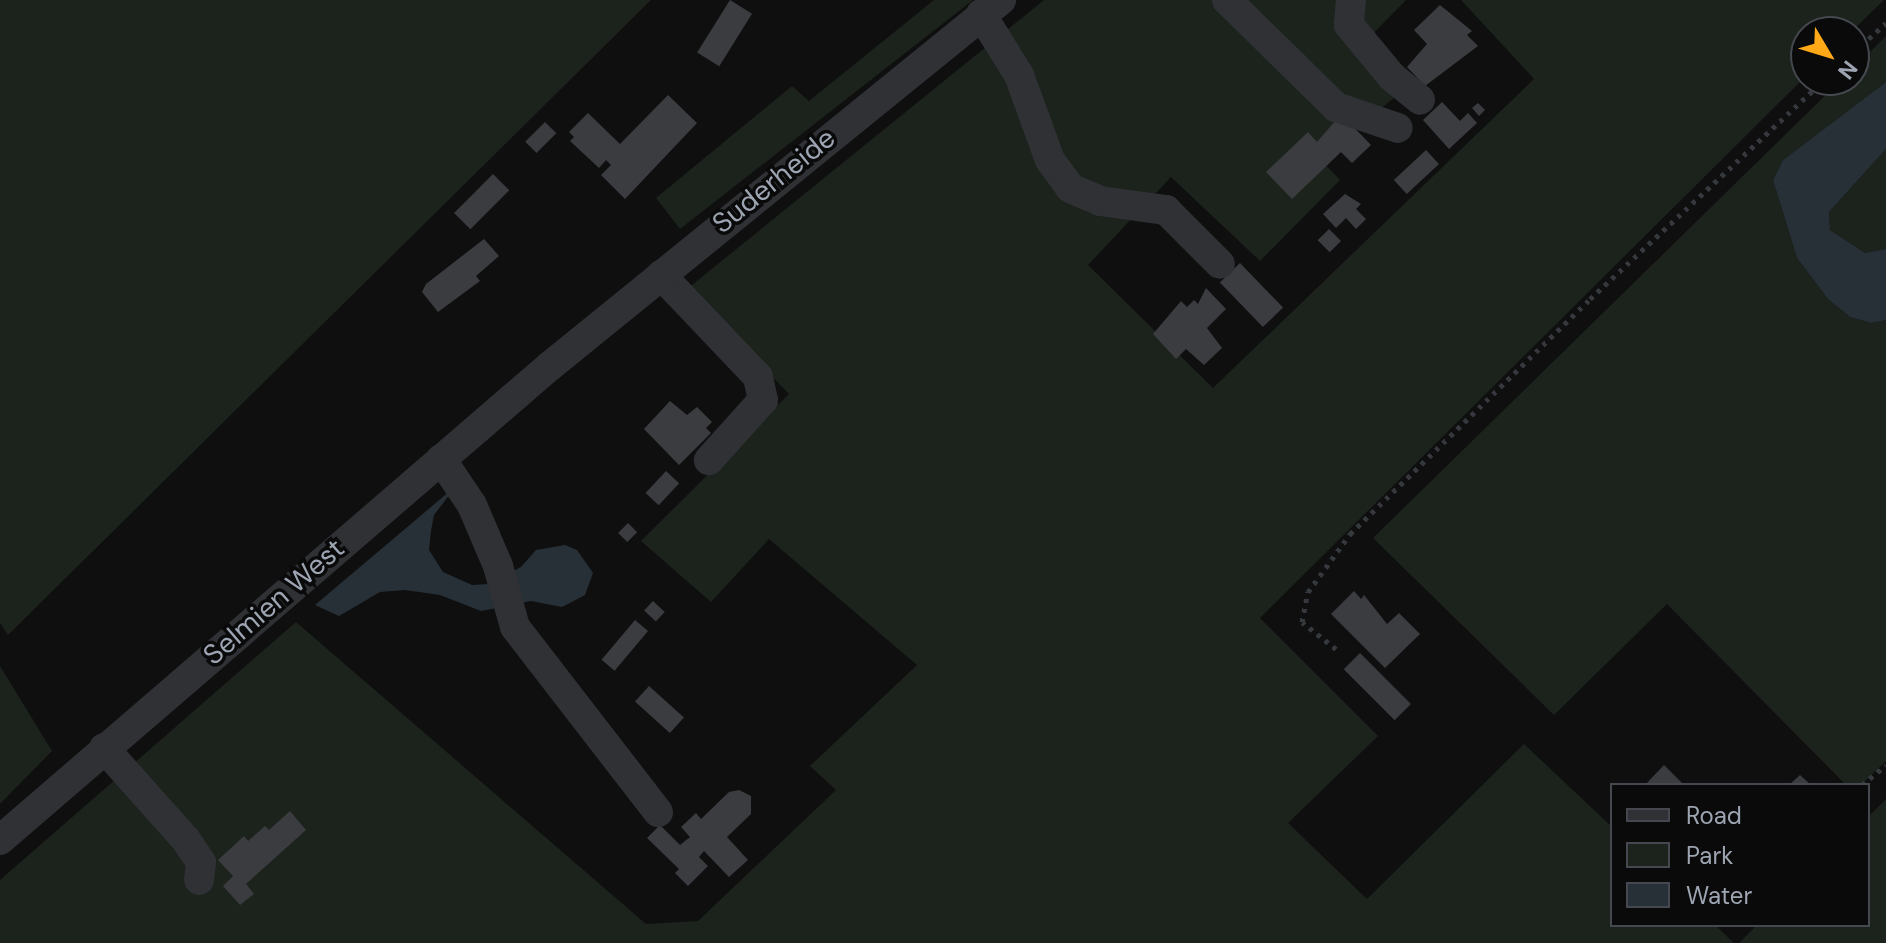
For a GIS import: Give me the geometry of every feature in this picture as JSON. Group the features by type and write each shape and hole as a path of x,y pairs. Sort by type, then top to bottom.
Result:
{"street":[{"path":"1227,0 1336,107 1398,128"},
{"path":"1351,0 1349,25 1392,77 1420,100"},
{"path":"991,7 1050,160 1070,188 1100,201 1166,210 1220,264"},
{"name":"Suderheide","path":"550,366 991,7"},
{"path":"661,275 758,377 763,400 709,460"},
{"name":"Selmien West","path":"0,840 550,366"},
{"path":"441,459 472,505 498,566 515,627 658,812"},
{"path":"104,748 186,840 201,862 199,880"}],"path":[{"path":"1870,38 1886,23"},
{"path":"1336,649 1302,622 1308,592 1350,534 1590,299 1807,96"},
{"path":"1864,783 1886,765"}],"green space":[{"path":"0,0 651,0 8,635 0,623"},
{"path":"934,0 973,0 680,229 656,198 792,86 809,101"},
{"path":"1044,0 1406,0 1356,51 1398,95 1318,157 1340,180 1260,261 1171,177 1088,265 1213,388 1534,79 1461,0 1884,0 1868,16 1790,16 1790,92 1260,618 1378,736 1288,823 1367,899 1524,744 1610,825 1610,927 1717,927 1734,943 0,943 0,880 296,622 646,924 698,921 836,790 810,766 917,665 769,539 711,602 641,541 789,394 687,289"},
{"path":"1886,36 1886,82 1870,94 1870,52"},
{"path":"1825,96 1868,96 1783,160 1773,180 1797,258 1828,299 1850,317 1871,323 1886,320 1886,761 1863,783 1844,783 1667,604 1554,715 1373,538"},
{"path":"1886,149 1886,249 1865,253 1830,230 1829,212"},
{"path":"0,666 52,751 0,804"},
{"path":"1886,799 1886,943 1739,943 1755,927 1870,927 1870,815"}],"water":[{"path":"1886,82 1886,149 1829,212 1830,230 1865,253 1886,249 1886,320 1871,323 1850,317 1828,299 1797,258 1773,180 1783,160"},
{"path":"457,485 434,515 431,531 429,550 443,572 472,585 489,584 521,567 536,550 565,545 577,550 593,573 585,595 562,607 531,601 481,611 440,595 405,590 380,592 339,616 315,605"}],"building":[{"path":"730,0 752,14 719,66 697,53"},
{"path":"1440,5 1472,31 1467,35 1478,46 1425,86 1407,67 1427,44 1414,30"},
{"path":"668,95 697,123 625,199 601,175 611,165 606,160 599,168 570,141 574,137 569,132 588,113 620,144"},
{"path":"1442,102 1460,121 1468,113 1477,123 1449,149 1423,120"},
{"path":"1478,103 1485,110 1479,116 1472,108"},
{"path":"1341,114 1371,145 1352,163 1341,152 1292,199 1266,172 1308,132 1317,142"},
{"path":"545,122 556,133 537,153 525,142"},
{"path":"1426,150 1439,164 1407,194 1394,180"},
{"path":"493,174 509,190 470,229 454,213"},
{"path":"1345,194 1361,204 1356,209 1366,219 1356,229 1346,218 1336,228 1323,214"},
{"path":"1329,229 1341,241 1330,252 1318,240"},
{"path":"484,239 499,256 476,276 480,281 438,312 422,292 426,284"},
{"path":"1240,263 1283,308 1263,327 1220,282"},
{"path":"1206,288 1226,309 1207,328 1222,348 1204,365 1186,349 1176,359 1153,334 1181,301 1187,307 1194,300 1198,304"},
{"path":"670,401 687,415 697,407 712,422 706,428 711,433 679,465 644,429"},
{"path":"666,471 679,483 659,505 646,493"},
{"path":"628,523 637,532 627,542 618,533"},
{"path":"1354,591 1361,599 1364,595 1387,624 1399,613 1420,634 1385,668 1331,614"},
{"path":"653,601 665,612 656,621 644,611"},
{"path":"635,620 648,631 615,671 602,660"},
{"path":"1360,653 1411,704 1395,720 1344,669"},
{"path":"649,686 684,717 670,733 635,702"},
{"path":"1664,765 1682,783 1647,783"},
{"path":"1800,775 1809,783 1791,783"},
{"path":"739,790 751,796 751,814 727,837 748,860 729,877 704,851 699,857 708,866 688,886 675,873 679,869 647,838 660,825 680,845 690,837 681,827 696,813 701,819 729,792"},
{"path":"290,811 306,830 246,884 254,894 240,905 223,886 233,876 218,860 244,836 248,841 265,826 269,830"}]}
